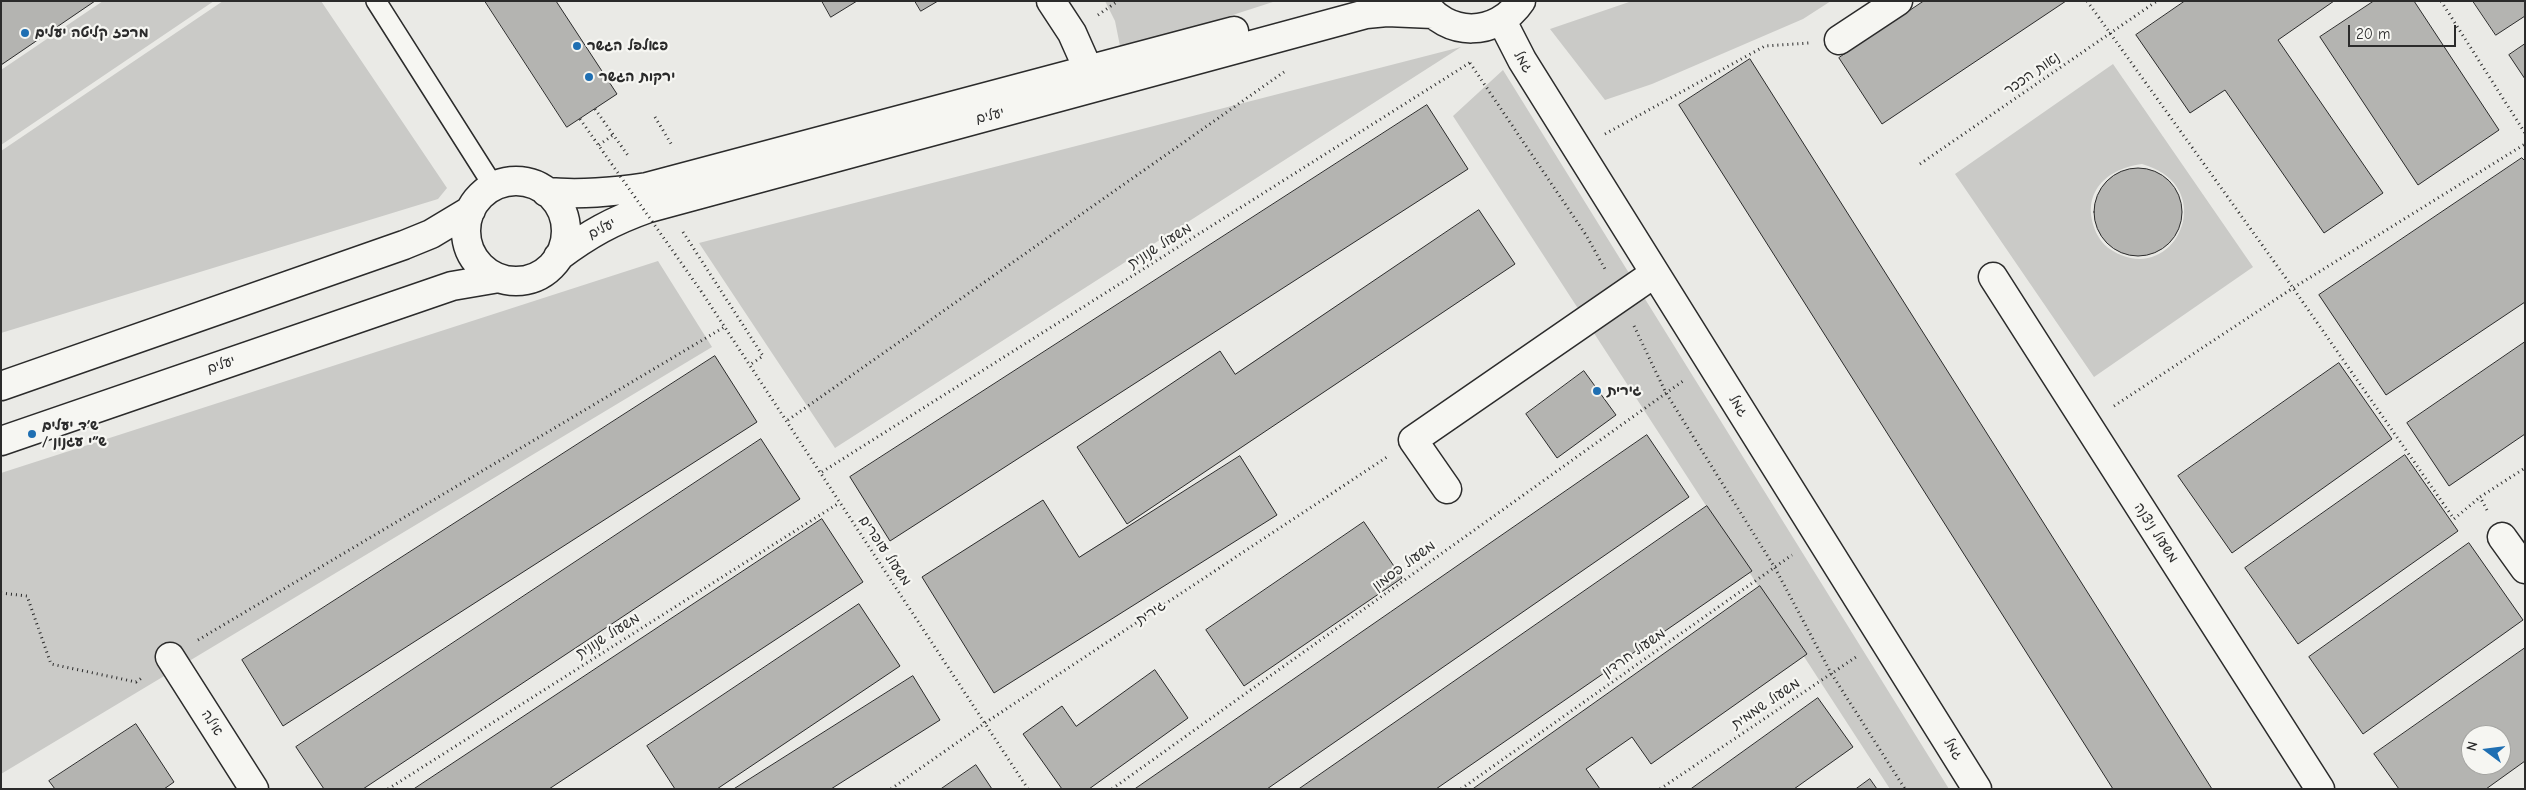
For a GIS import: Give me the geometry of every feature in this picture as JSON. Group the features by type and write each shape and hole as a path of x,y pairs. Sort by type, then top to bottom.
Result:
{"street":[{"path":"1051,1 1072,32 1088,69"},
{"name":"יעלים","path":"546,192 574,195 597,194 647,187 1344,1"},
{"path":"1428,8 1448,24 1466,29 1505,29 1521,1"},
{"path":"1839,40 1898,1"},
{"name":"יעלים","path":"558,257 591,233 624,217 665,204 1366,14 1428,8"},
{"name":"גמל","path":"1505,29 1710,362 1977,789"},
{"path":"508,182 525,182 546,192 561,210 566,234 558,257 550,268 538,276 512,282 499,278 483,269 472,255 466,237 468,218 480,197 494,187 508,182"},
{"path":"1,386 404,245 431,234 471,210"},
{"path":"1447,489 1413,440 1655,273"},
{"name":"משעול ניצנה","path":"1993,277 2320,789"},
{"name":"יעלים","path":"1,441 452,286 499,278"},
{"path":"2502,537 2525,569"},
{"name":"אילה","path":"170,657 254,789"}],"lane":[{"path":"376,1 494,187"}],"path":[{"path":"2087,1 2294,288 2454,519 2480,497 2525,468"},
{"name":"נאות הככר","path":"1920,164 2157,1"},
{"path":"2441,1 2525,132"},
{"name":"משעול שנונית","path":"822,472 1470,63 1505,29"},
{"path":"1578,149 1765,46 1839,40"},
{"path":"1470,63 1586,235 1620,297 1666,393 1775,568 1831,673 1905,789"},
{"path":"788,420 1285,72"},
{"path":"594,109 632,161"},
{"path":"655,118 675,150"},
{"name":"משעול עופרים","path":"580,119 726,326 822,472 839,503 1028,789"},
{"path":"599,145 614,135"},
{"path":"2087,424 2294,288 2525,144"},
{"path":"665,204 763,356 751,364"},
{"path":"1,592 28,596 51,664 136,682 170,657 726,326"},
{"name":"משעול פסמון","path":"1112,789 1710,362"},
{"name":"גירית","path":"891,789 985,723 1413,440"},
{"path":"2480,497 2502,537"},
{"name":"משעול שנונית","path":"388,789 839,503"},
{"name":"משעול חרדון","path":"1461,789 1819,536"},
{"name":"משעול שממית","path":"1660,789 1884,638"}],"shaded area":[{"path":"103,1 214,1 1,145 1,70"},
{"path":"223,1 321,1 447,188 438,199 1,333 1,151"},
{"path":"1105,1 1276,1 1121,51 1115,21"},
{"path":"1632,1 1831,1 1803,19 1652,84 1605,100 1550,29"},
{"path":"1461,47 835,448 699,243"},
{"path":"2113,64 2253,267 2094,377 1955,174","holes":["2142,164 2165,175 2179,190 2184,208 2182,226 2173,242 2159,254 2142,259 2114,252 2102,242 2093,222 2091,209 2093,197 2098,187 2116,172"]},
{"path":"1503,70 1949,789 1890,789 1453,116"},
{"path":"658,261 712,347 1,774 1,473"}],"building":[{"name":"מרכז קליטה יעלים","path":"1,1 95,1 1,65"},
{"path":"485,1 556,1 617,94 567,127"},
{"path":"822,1 857,1 831,17"},
{"path":"915,1 938,1 921,11"},
{"path":"1924,1 2066,1 1882,124 1839,58"},
{"path":"2185,1 2334,1 2278,40 2383,193 2324,233 2225,90 2190,113 2136,35"},
{"path":"2374,1 2414,1 2499,130 2418,185 2320,37"},
{"path":"2473,1 2525,1 2525,16 2496,35"},
{"path":"2525,44 2525,79 2509,55"},
{"path":"1750,59 2212,789 2113,789 1679,105"},
{"path":"1427,105 1468,169 890,541 850,477"},
{"path":"2522,158 2525,161 2525,302 2386,395 2319,295"},
{"path":"2138,168 2155,171 2169,181 2179,195 2182,212 2179,229 2169,243 2155,253 2138,256 2121,253 2107,243 2097,229 2094,212 2097,195 2107,181 2121,171"},
{"path":"1479,210 1515,264 1127,524 1077,447 1220,351 1235,374"},
{"path":"2525,342 2525,434 2449,486 2407,423"},
{"path":"715,356 757,422 283,726 242,660"},
{"path":"2339,363 2392,439 2232,553 2178,476"},
{"path":"1584,371 1616,415 1557,458 1526,414"},
{"path":"1647,435 1689,497 1267,789 1135,789"},
{"path":"761,439 800,499 363,789 324,789 296,747"},
{"path":"2405,455 2458,531 2298,644 2245,568"},
{"path":"1240,456 1277,515 994,693 922,577 1043,500 1079,557"},
{"path":"1707,506 1752,571 1436,789 1299,789"},
{"path":"822,519 863,582 549,789 414,789"},
{"path":"1364,522 1402,578 1244,686 1206,630"},
{"path":"2469,543 2523,620 2363,734 2309,657"},
{"path":"1760,586 1807,654 1651,764 1632,737 1586,769 1600,789 1473,789"},
{"path":"859,604 900,666 717,789 675,789 647,746"},
{"path":"2525,648 2525,761 2511,771 2511,725 2461,725 2461,775 2506,775 2486,789 2399,789 2374,754"},
{"path":"1155,670 1188,718 1089,789 1062,789 1023,734 1062,706 1076,726"},
{"path":"913,676 940,720 831,789 734,789"},
{"path":"1818,698 1853,747 1794,789 1691,789"},
{"path":"136,724 174,782 164,789 55,789 49,781"},
{"path":"976,765 992,789 941,789"},
{"path":"1870,779 1877,789 1856,789"}],"place":[{"name":"מרכז קליטה יעלים","path":"25,33"},
{"name":"פאלפל הגשר","path":"577,46"},
{"name":"ירקות הגשר","path":"589,77"},
{"name":"גירית","path":"1597,391"},
{"name":"ש׳ד יעלים / ש״י עגנון","path":"32,434"}]}
